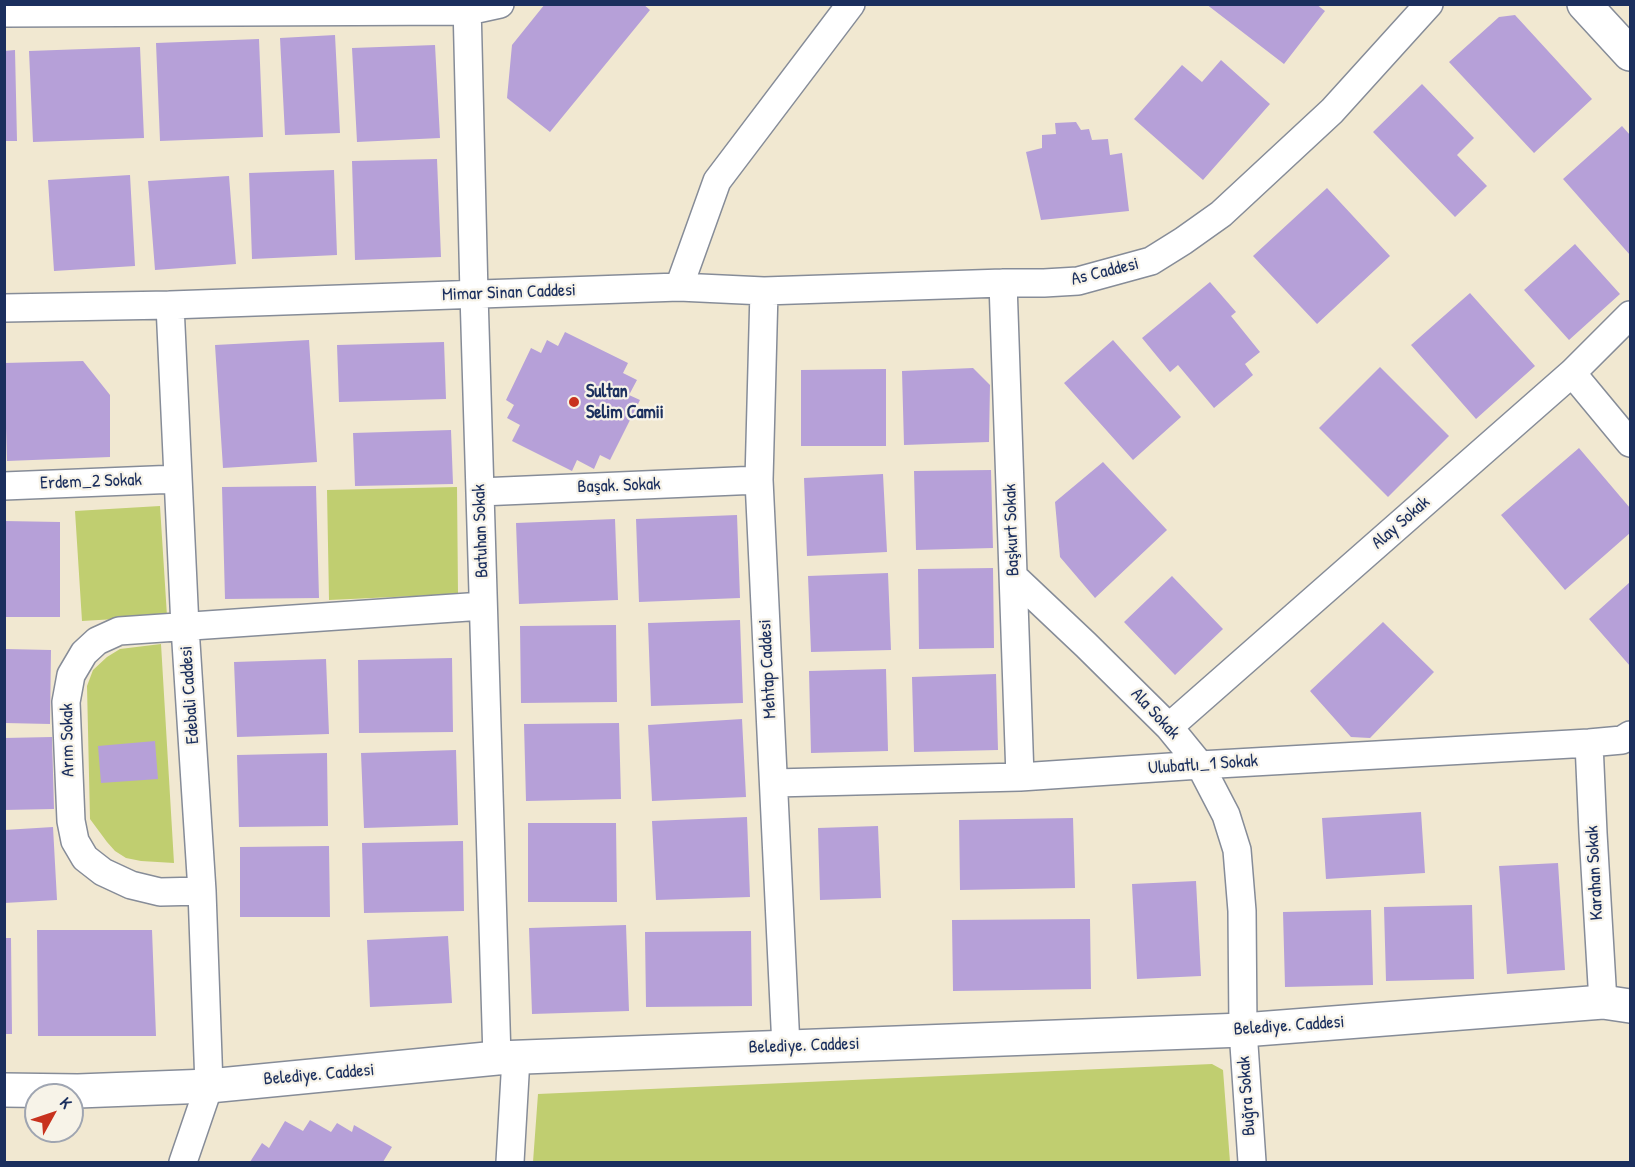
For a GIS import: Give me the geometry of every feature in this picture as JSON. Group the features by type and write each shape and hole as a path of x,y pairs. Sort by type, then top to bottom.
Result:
{"street":[{"path":"4,13 467,8 500,4"},
{"path":"679,287 717,181 852,4"},
{"name":"As Caddesi","path":"679,287 764,291 1077,281 1151,261 1221,214 1332,111 1429,4"},
{"path":"1584,4 1630,54"},
{"name":"Batuhan Sokak","path":"467,8 483,606 510,1162"},
{"name":"Başkurt Sokak","path":"1004,283 1020,777"},
{"name":"Mimar Sinan Caddesi","path":"4,308 679,287"},
{"name":"Mehtap Caddesi","path":"764,291 759,480 786,1047"},
{"name":"Edebali Caddesi","path":"170,304 185,627 202,891 209,1086"},
{"name":"Alay Sokak","path":"1169,728 1572,373 1630,315"},
{"path":"1572,373 1630,443"},
{"name":"Erdem_2 Sokak","path":"4,486 178,479"},
{"name":"Başak. Sokak","path":"480,492 759,480"},
{"name":"Ala Sokak","path":"1014,577 1101,659 1169,728 1200,765 1226,815 1237,850 1242,911 1243,1030"},
{"name":"Arım Sokak","path":"202,891 160,892 131,885 103,872 85,858 75,841 71,821 66,702 71,675 84,653 97,641 119,631 483,606"},
{"name":"Ulubatlı_1 Sokak","path":"774,783 1020,777 1589,743 1622,740 1630,735"},
{"name":"Karahan Sokak","path":"1589,743 1593,845 1621,1001"},
{"name":"Belediye. Caddesi","path":"4,1090 78,1091 209,1086 506,1058 1243,1030 1621,1001"},
{"name":"Buğra Sokak","path":"1243,1030 1252,1162"},
{"path":"183,1162 209,1086"}],"green space":[{"path":"457,487 458,594 329,600 327,490"},
{"path":"160,506 167,616 82,621 75,511"},
{"path":"161,644 174,863 126,858 115,851 90,819 87,686 93,670 120,649"},
{"path":"1212,1064 1223,1070 1230,1162 533,1162 538,1094"}],"building":[{"path":"545,4 643,4 650,10 550,132 507,98 512,45"},
{"path":"1206,4 1316,4 1325,11 1284,64"},
{"path":"1515,15 1592,99 1534,153 1449,62 1499,17"},
{"path":"335,35 340,133 285,135 280,38"},
{"path":"259,39 263,137 160,141 156,43"},
{"path":"435,45 440,138 357,142 352,48"},
{"path":"140,47 144,138 33,142 29,51"},
{"path":"15,50 17,141 4,141 4,51"},
{"path":"1221,60 1270,104 1203,180 1134,119 1182,65 1202,82"},
{"path":"1422,84 1474,138 1457,155 1487,186 1455,217 1373,132"},
{"path":"1076,122 1081,130 1089,129 1092,140 1108,139 1110,155 1122,153 1129,211 1041,220 1026,152 1042,148 1042,135 1056,134 1055,123"},
{"path":"1622,126 1630,135 1630,255 1563,179"},
{"path":"437,159 441,257 355,260 352,161"},
{"path":"334,170 337,255 252,259 249,173"},
{"path":"130,175 135,266 54,271 48,180"},
{"path":"229,176 236,264 155,270 148,181"},
{"path":"1327,188 1390,256 1317,324 1253,256"},
{"path":"1575,244 1620,294 1569,340 1524,290"},
{"path":"1210,282 1236,312 1231,316 1260,352 1245,364 1253,375 1214,408 1178,365 1170,372 1142,338"},
{"path":"1470,293 1535,366 1476,419 1411,345"},
{"name":"Sultan Selim Camii","path":"565,332 628,363 623,373 637,380 629,395 640,400 610,460 600,455 594,469 577,460 572,471 512,441 520,425 507,418 514,405 506,400 531,348 541,353 547,340 558,346"},
{"path":"309,340 317,462 223,468 215,345"},
{"path":"1113,340 1181,417 1133,460 1064,383"},
{"path":"444,342 446,399 339,402 337,345"},
{"path":"83,361 110,395 110,457 7,461 4,363"},
{"path":"1380,367 1449,436 1388,497 1319,428"},
{"path":"973,368 990,385 989,442 904,445 902,371"},
{"path":"886,369 886,446 801,446 801,370"},
{"path":"451,430 453,484 355,486 353,433"},
{"path":"1579,448 1630,508 1630,533 1565,590 1501,515"},
{"path":"1103,462 1167,530 1095,598 1060,557 1055,502"},
{"path":"991,470 993,548 916,550 914,471"},
{"path":"883,474 887,552 807,556 804,478"},
{"path":"316,486 319,598 225,599 222,487"},
{"path":"737,515 740,598 639,602 636,519"},
{"path":"615,519 618,600 519,604 516,523"},
{"path":"4,521 60,522 60,617 4,617"},
{"path":"993,568 994,648 919,649 918,569"},
{"path":"888,573 891,650 811,652 808,576"},
{"path":"1172,576 1223,629 1175,675 1124,622"},
{"path":"1630,582 1630,666 1589,619"},
{"path":"740,620 743,703 651,706 648,623"},
{"path":"1383,622 1434,672 1370,738 1351,737 1310,691"},
{"path":"616,625 617,702 521,703 520,626"},
{"path":"5,649 51,650 50,724 5,723"},
{"path":"452,658 453,732 359,733 358,660"},
{"path":"326,659 329,734 237,737 234,662"},
{"path":"886,669 888,751 811,753 809,671"},
{"path":"996,674 998,750 914,752 912,677"},
{"path":"742,719 746,797 652,801 648,725"},
{"path":"619,723 621,799 526,801 524,724"},
{"path":"52,737 54,809 4,810 4,738"},
{"path":"155,741 158,779 101,783 98,746"},
{"path":"456,750 458,825 364,828 361,753"},
{"path":"327,753 328,826 239,827 237,755"},
{"path":"1421,812 1425,873 1326,879 1322,818"},
{"path":"747,817 750,897 656,900 652,821"},
{"path":"1073,818 1075,888 960,890 959,820"},
{"path":"528,823 616,823 617,902 528,902"},
{"path":"878,826 881,898 820,900 818,828"},
{"path":"53,827 57,900 4,903 4,830"},
{"path":"463,841 464,911 364,913 362,843"},
{"path":"329,846 330,917 240,917 240,847"},
{"path":"1558,863 1565,970 1507,974 1499,866"},
{"path":"1196,881 1201,976 1137,979 1132,884"},
{"path":"1472,905 1474,979 1386,981 1384,907"},
{"path":"1371,910 1373,985 1285,987 1283,912"},
{"path":"1090,919 1091,989 953,991 952,920"},
{"path":"626,925 629,1011 532,1014 529,928"},
{"path":"37,930 152,930 156,1036 38,1036"},
{"path":"751,931 752,1006 646,1007 645,932"},
{"path":"448,936 452,1003 370,1007 367,940"},
{"path":"4,938 11,938 12,1034 4,1034"},
{"path":"310,1120 331,1132 337,1123 352,1132 354,1125 392,1147 383,1162 250,1162 262,1143 269,1148 285,1121 303,1131"}],"place":[{"name":"Sultan Selim Camii","path":"574,402"}]}
